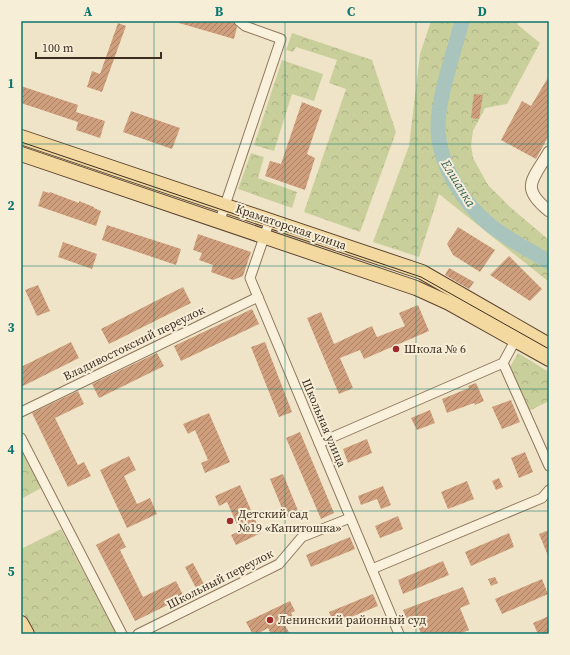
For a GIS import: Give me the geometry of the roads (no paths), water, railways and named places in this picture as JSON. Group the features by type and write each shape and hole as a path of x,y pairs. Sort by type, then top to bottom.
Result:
{"main road":[{"name":"Краматорская улица","path":"21,136 422,272 548,354"},
{"name":"Краматорская улица","path":"28,156 220,220 416,288 518,335"},
{"path":"21,622 27,634"}],"street":[{"path":"220,220 281,38 245,26 239,21"},
{"path":"28,156 39,142"},
{"path":"549,152 531,184 530,190 538,202 549,212"},
{"path":"94,178 100,163"},
{"name":"Школьная улица","path":"270,220 250,278 399,634"},
{"path":"358,268 362,252"},
{"name":"Владивостокский переулок","path":"21,412 258,297"},
{"path":"319,442 503,363 518,335"},
{"path":"503,363 549,466"},
{"path":"21,438 122,634"},
{"path":"372,569 542,498 549,490"},
{"name":"Школьный переулок","path":"138,634 279,564 302,537 350,518"}],"waterway":[{"name":"Елшанка","path":"462,21 443,90 438,118 438,131 443,157 448,170 462,195 480,216 504,235 549,262"}],"tram line":[{"path":"21,142 421,277 549,349"}],"place":[{"name":"Школа № 6","path":"396,349"},
{"name":"Детский сад №19 «Капитошка»","path":"230,521"},
{"name":"Ленинский районный суд","path":"270,620"}]}
